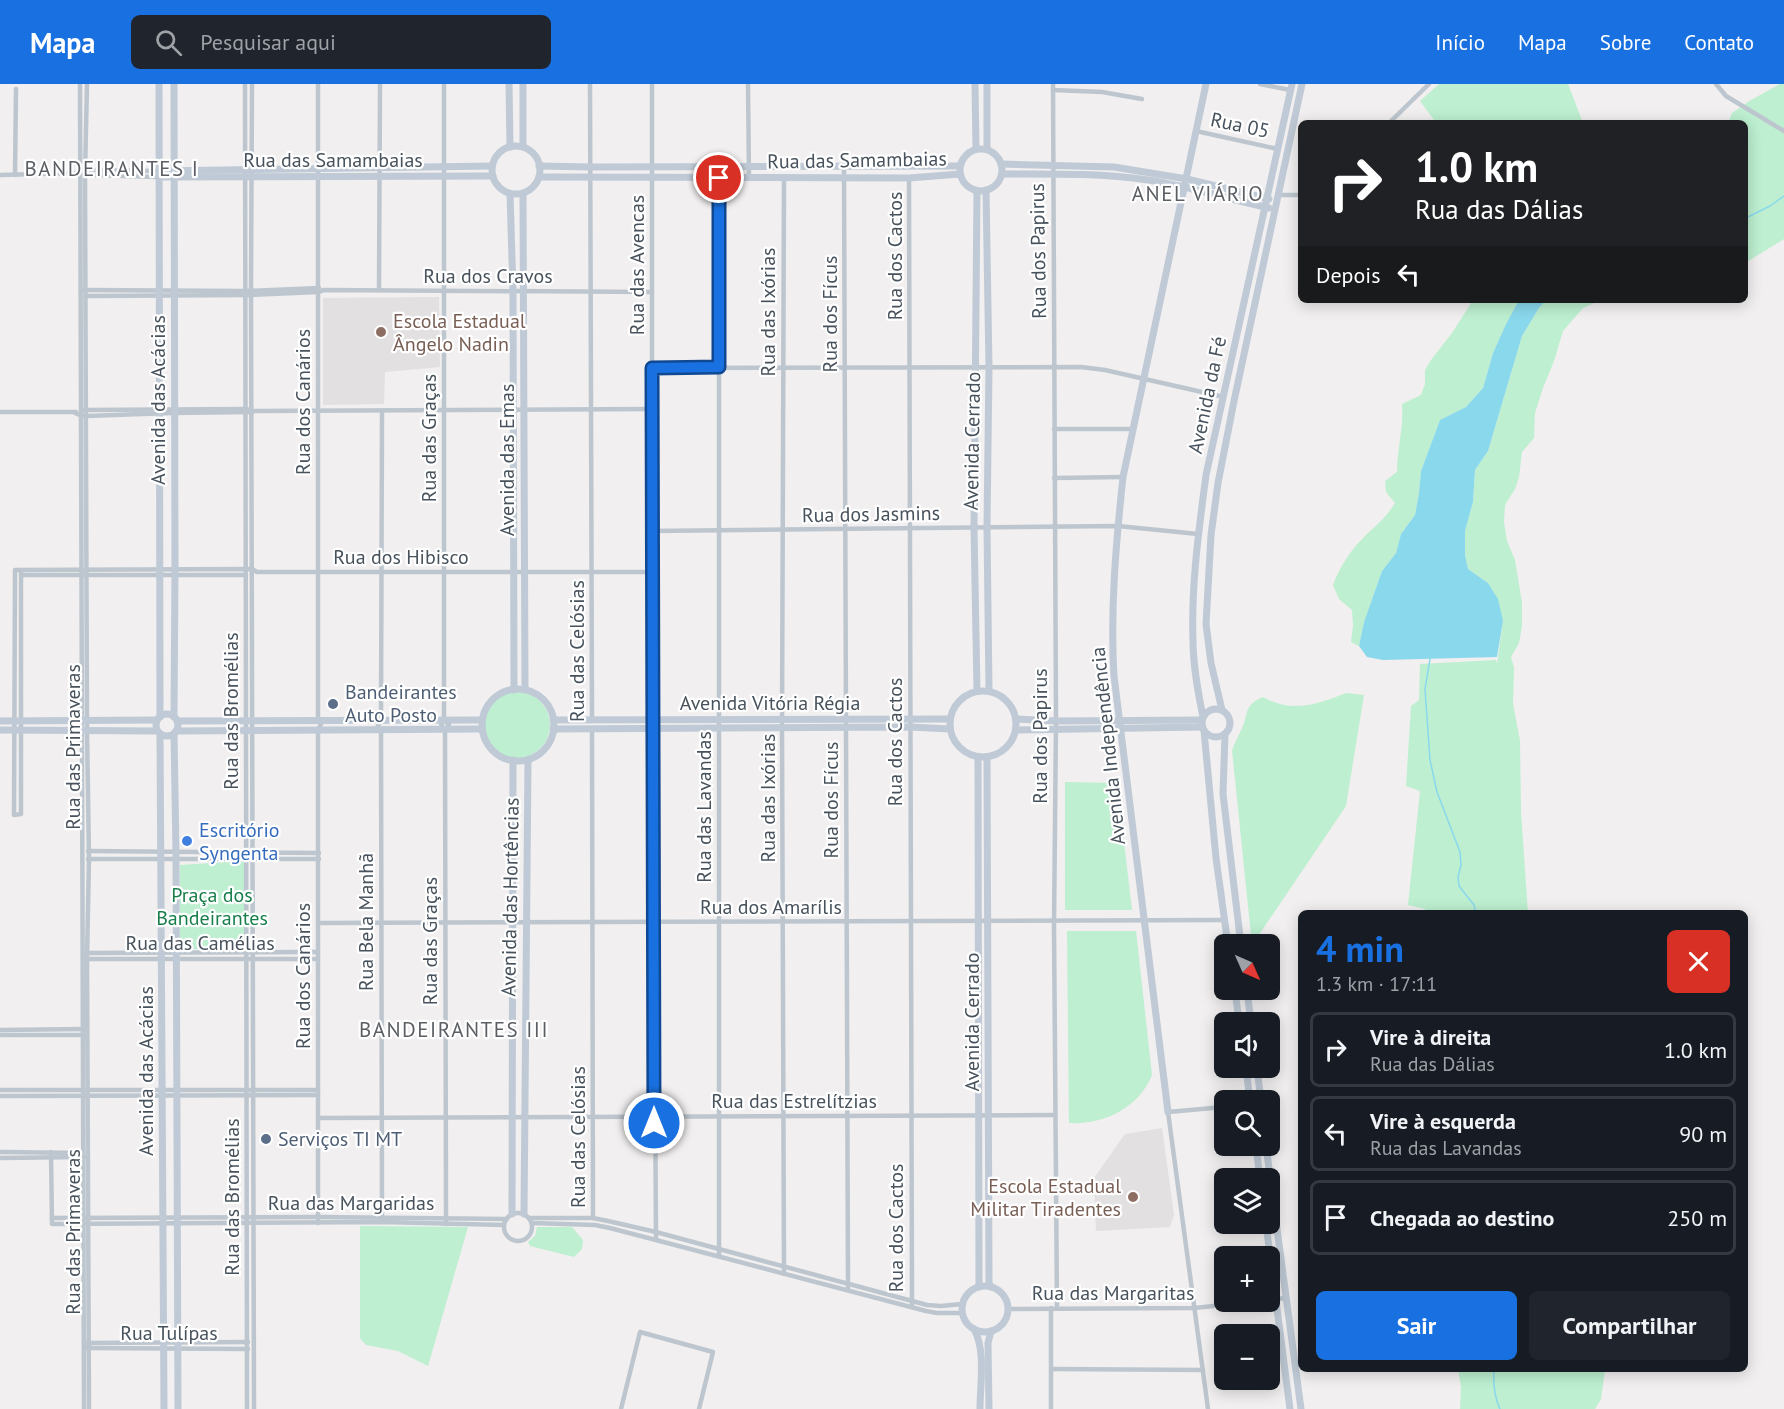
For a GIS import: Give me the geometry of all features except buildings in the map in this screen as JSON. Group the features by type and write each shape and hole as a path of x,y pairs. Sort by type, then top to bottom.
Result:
{"street":[{"name":"Rua das Primaveras","path":"80,84 85,573 82,851 85,956 85,1155 82,1224 89,1409"},
{"name":"Rua das Primaveras","path":"81,172 87,84"},
{"name":"Avenida das Acácias","path":"158,718 159,84"},
{"name":"Avenida das Acácias","path":"174,84 175,719"},
{"name":"Rua das Bromélias","path":"245,84 248,173 250,572 246,852 250,859 253,956 254,1409"},
{"name":"Rua das Bromélias","path":"248,173 252,84"},
{"name":"Rua dos Canários","path":"318,84 318,721 314,724 318,730 318,1220"},
{"path":"379,290 380,84"},
{"name":"Rua das Graças","path":"444,84 445,572 444,720 441,726 445,730 446,1221"},
{"path":"509,84 510,147"},
{"path":"523,147 524,84"},
{"name":"Rua das Celósias","path":"590,84 593,1218"},
{"name":"Rua das Avencas","path":"652,84 656,1239"},
{"path":"748,84 749,178"},
{"path":"975,84 976,149"},
{"path":"987,84 987,149"},
{"name":"Avenida Independência","path":"1206,84 1123,477 1112,637 1114,676 1168,1112 1208,1409"},
{"path":"1260,84 1291,87"},
{"name":"Avenida da Fé","path":"1222,710 1211,663 1206,624 1211,535 1218,483 1234,401 1302,84"},
{"path":"1392,120 1429,84"},
{"path":"1716,84 1726,96 1784,131"},
{"path":"1053,87 1142,99"},
{"name":"Rua dos Papirus","path":"1051,1409 1054,1308 1056,730 1053,87"},
{"name":"Avenida da Fé","path":"1227,934 1216,858 1193,640 1198,534 1206,475 1291,87"},
{"path":"15,175 16,89"},
{"name":"Rua 05","path":"1196,131 1278,149"},
{"path":"510,147 523,147 534,154 539,166 539,177 531,189 523,193 510,194 501,189 493,176 492,166 500,152 510,147"},
{"path":"976,149 987,149 996,155 1001,164 1002,174 996,184 986,190 977,191 966,185 960,170 967,153 976,149"},
{"path":"1001,164 1114,167 1266,203 1275,209"},
{"name":"Rua das Samambaias","path":"318,173 379,168 492,166"},
{"name":"Rua das Samambaias","path":"539,166 844,166 960,170"},
{"name":"Rua dos Fícus","path":"844,166 848,1290"},
{"name":"Rua das Samambaias","path":"539,177 909,178 960,170"},
{"path":"0,175 81,172 159,174"},
{"name":"Rua das Samambaias","path":"159,174 318,173 379,177 493,176"},
{"path":"1002,174 1110,176 1186,183"},
{"name":"Rua das Lavandas","path":"719,178 719,1256"},
{"name":"Rua das Ixórias","path":"784,178 782,720 784,1274"},
{"name":"Rua dos Cactos","path":"909,178 912,1304"},
{"name":"Avenida Cerrado","path":"986,190 989,367 987,527 989,691"},
{"name":"Avenida Cerrado","path":"977,191 974,528 977,691"},
{"name":"Avenida das Emas","path":"523,193 525,690"},
{"name":"Avenida das Emas","path":"510,194 513,291 514,690"},
{"path":"1266,203 1278,198 1298,195"},
{"name":"Rua dos Cravos","path":"83,293 248,293 318,290 652,292"},
{"path":"652,368 1055,366 1097,369 1224,397"},
{"path":"0,412 653,409"},
{"path":"381,720 382,411"},
{"path":"1054,429 1132,429"},
{"path":"1054,478 1123,477"},
{"name":"Rua dos Jasmins","path":"653,531 1118,526 1198,534"},
{"name":"Rua dos Hibisco","path":"18,721 18,573 652,572"},
{"path":"525,690 544,701 550,710 553,729 545,748 537,755 528,760 513,760 498,755 490,748 482,729 482,720 490,703 505,692 525,690"},
{"path":"977,691 989,691 1007,701 1013,709 1016,730 1004,750 987,757 978,757 962,750 952,737 950,719 959,701 977,691"},
{"path":"1203,724 1211,710 1222,710 1227,714 1230,722 1226,734 1223,794 1240,934"},
{"path":"0,721 158,718 168,714 175,719 249,721 482,720"},
{"path":"158,718 159,732"},
{"path":"175,719 175,732"},
{"name":"Avenida Vitória Régia","path":"553,720 950,719"},
{"path":"1016,719 1203,724 1214,737 1226,734"},
{"name":"Rua Bela Manhã","path":"381,720 378,723 381,730 382,1220"},
{"path":"18,721 21,814 14,815 18,730"},
{"path":"1016,730 1122,729 1203,724"},
{"name":"Avenida Vitória Régia","path":"553,729 910,727 950,729"},
{"path":"0,730 159,732 169,736 175,732 248,730 482,729"},
{"name":"Rua das Primaveras","path":"84,730 89,859 85,956"},
{"name":"Rua das Bromélias","path":"247,1409 246,956 250,859 253,852 248,730"},
{"name":"Avenida das Acácias","path":"159,732 164,1409"},
{"name":"Avenida das Acácias","path":"175,732 178,1409"},
{"name":"Avenida Cerrado","path":"978,757 979,1287"},
{"name":"Avenida Cerrado","path":"987,757 989,1283 991,1287"},
{"name":"Avenida das Hortências","path":"508,1219 512,1117 513,760"},
{"name":"Avenida das Hortências","path":"528,760 525,1117 528,1218"},
{"path":"82,851 161,855 253,852 319,856"},
{"path":"82,859 161,855"},
{"path":"176,855 250,859 319,856"},
{"name":"Rua dos Amarílis","path":"318,923 1225,920"},
{"name":"Rua das Camélias","path":"253,956 318,952"},
{"name":"Rua das Camélias","path":"85,956 176,955 318,959"},
{"path":"0,1030 85,1032"},
{"path":"0,1035 85,1032"},
{"path":"0,1090 85,1093 318,1092"},
{"path":"0,1096 85,1093"},
{"path":"1168,1112 1214,1108"},
{"name":"Rua das Estrelítzias","path":"318,1118 1055,1115"},
{"path":"0,1152 85,1155"},
{"path":"0,1158 51,1155"},
{"path":"51,1155 52,1218"},
{"name":"Rua das Primaveras","path":"84,1409 89,1224 85,1155"},
{"path":"1267,1156 1301,1409"},
{"name":"Rua das Margaridas","path":"163,1220 52,1224 52,1218 89,1217 247,1221 508,1219"},
{"path":"528,1218 595,1225 848,1290 912,1304 941,1306 962,1304"},
{"path":"528,1218 532,1227 530,1235 519,1241 508,1237 504,1229 508,1219 528,1218 593,1218 784,1266 937,1313 962,1313"},
{"path":"979,1287 991,1287 1004,1297 1008,1309 1004,1321 998,1327 982,1332 968,1324 962,1313 962,1304 968,1293 979,1287"},
{"path":"1280,1299 1286,1298"},
{"name":"Rua das Margaritas","path":"1008,1309 1214,1306"},
{"path":"1274,1312 1290,1409"},
{"path":"974,1329 981,1349 980,1409"},
{"path":"989,1409 988,1343 991,1331"},
{"path":"621,1409 640,1332 713,1352 699,1409"},
{"name":"Rua Tulípas","path":"177,1346 247,1342 254,1345"},
{"name":"Rua Tulípas","path":"86,1346 247,1349 254,1345"},
{"path":"1051,1369 1203,1370"}],"shaded area":[{"name":"Escola Estadual Ângelo Nadin","path":"439,297 440,367 385,372 384,404 323,405 323,298"},
{"name":"Escola Estadual Militar Tiradentes","path":"1162,1128 1174,1215 1170,1227 1096,1231 1094,1178 1125,1134"}],"green space":[{"path":"1439,84 1568,84 1582,120 1434,120 1420,101"},
{"path":"1784,84 1784,239 1748,261 1748,120 1729,120 1732,113 1751,100"},
{"path":"1471,303 1517,303 1493,353 1483,388 1466,407 1440,420 1421,471 1415,515 1401,534 1396,553 1382,571 1364,622 1359,646 1351,642 1352,610 1339,599 1333,585 1351,551 1386,516 1395,503 1386,492 1385,481 1397,472 1402,404 1421,395 1425,384 1425,370"},
{"path":"1543,303 1594,303 1583,308 1563,331 1535,413 1534,438 1522,452 1519,477 1505,505 1504,522 1507,541 1515,560 1522,603 1519,643 1511,657 1514,668 1513,704 1520,741 1521,812 1528,910 1425,910 1408,905 1420,791 1406,786 1411,706 1419,700 1420,664 1496,660 1497,664 1503,621 1488,583 1468,569 1465,555 1465,531 1473,502 1475,470 1488,451 1522,336"},
{"path":"517,692 530,694 545,707 550,725 548,738 535,753 517,758 504,756 489,743 484,725 486,712 499,697"},
{"path":"1346,693 1364,695 1346,806 1259,934 1251,934 1232,750 1248,709 1257,700 1263,697 1284,705 1295,706 1325,701"},
{"path":"1065,782 1117,783 1132,910 1065,910"},
{"name":"Praça dos Bandeirantes","path":"244,861 244,949 180,949 180,865"},
{"path":"1067,931 1136,931 1152,1075 1146,1087 1129,1105 1107,1117 1082,1123 1069,1123"},
{"path":"360,1226 468,1227 428,1366 398,1351 366,1345 360,1338"},
{"path":"537,1227 572,1227 583,1240 582,1249 574,1257 530,1246 528,1242 535,1236"},
{"path":"1458,1372 1605,1372 1601,1399 1595,1409 1460,1409 1461,1386"}],"water":[{"path":"1517,303 1543,303 1522,336 1488,451 1475,470 1473,502 1465,531 1465,555 1468,569 1488,583 1498,599 1503,621 1497,657 1383,660 1367,657 1359,646 1364,622 1382,571 1396,553 1401,534 1415,515 1421,471 1440,420 1466,407 1483,388 1493,353"}],"waterway":[{"path":"1748,217 1784,196"},
{"path":"1430,659 1425,689 1430,760 1437,792 1460,852 1459,886 1474,905 1475,910"},
{"path":"1494,1372 1494,1390 1500,1409"}],"place":[{"name":"Escola Estadual Ângelo Nadin","path":"381,332"},
{"name":"Bandeirantes Auto Posto","path":"333,704"},
{"name":"Escritório Syngenta","path":"187,841"},
{"name":"Serviços TI MT","path":"266,1139"},
{"name":"Escola Estadual Militar Tiradentes","path":"1133,1197"}],"district":[{"name":"BANDEIRANTES I","path":"112,169"},
{"name":"ANEL VIÁRIO","path":"1198,194"},
{"name":"BANDEIRANTES III","path":"454,1030"}],"route":[{"path":"654,1123 652,368 719,367 719,178"}]}
